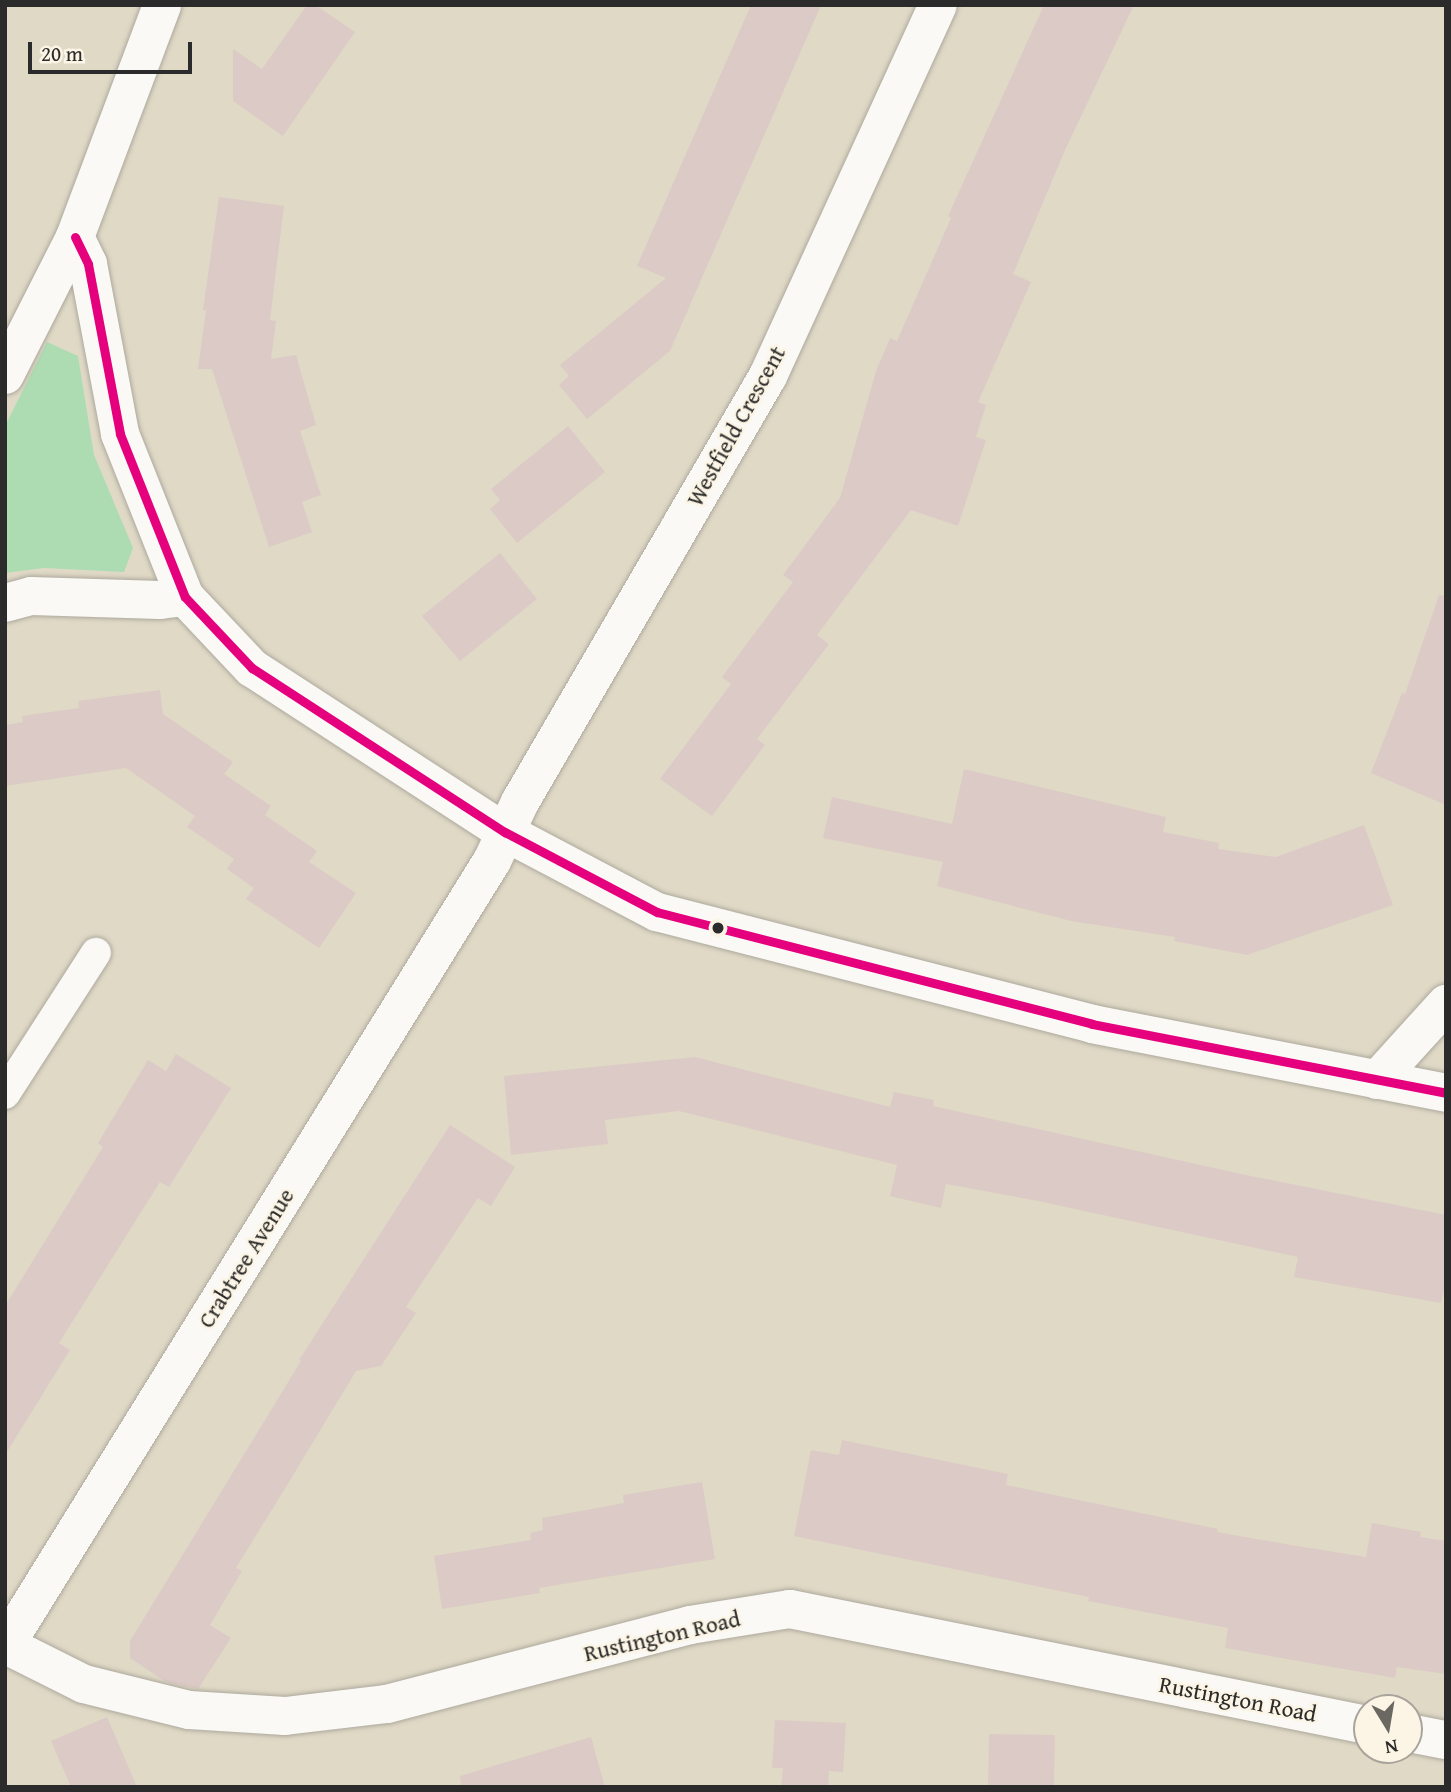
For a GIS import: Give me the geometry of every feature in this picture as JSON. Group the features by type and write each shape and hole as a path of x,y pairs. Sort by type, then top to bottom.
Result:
{"street":[{"path":"5,375 75,237 162,5"},
{"name":"Westfield Crescent","path":"505,832 768,376 938,5"},
{"path":"75,237 88,264 120,434 185,597 252,668 505,832 657,912 1092,1024 1446,1093"},
{"path":"5,603 31,596 160,600 185,597"},
{"name":"Crabtree Avenue","path":"5,1645 492,862 505,832"},
{"path":"1377,1080 1446,1004"},
{"name":"Rustington Road","path":"5,1645 84,1684 189,1710 285,1716 387,1704 690,1625 790,1609 1353,1722"},
{"path":"1423,1736 1446,1741"}],"lane":[{"path":"5,1094 96,953"}],"green space":[{"path":"47,342 78,356 94,455 133,548 124,572 44,568 5,573 5,426"}],"building":[{"path":"307,5 315,5 355,32 283,136 233,101 233,49 262,69"},
{"path":"751,5 821,5 670,351 587,419 559,385 569,376 560,365 666,278 637,266"},
{"path":"1044,5 1134,5 1065,150 1013,274 1031,282 978,402 986,405 976,437 986,440 958,526 911,510 817,635 829,644 757,739 765,745 712,816 660,779 731,684 722,677 793,582 783,575 840,498 876,371 890,338 897,341 951,218 948,216"},
{"path":"219,197 284,206 270,320 276,321 271,359 296,355 316,425 300,431 321,495 302,502 312,532 269,547 212,369 198,369 206,310 203,310"},
{"path":"568,426 605,472 517,543 490,509 500,500 491,489"},
{"path":"500,553 537,599 460,661 422,616"},
{"path":"1439,595 1446,596 1446,805 1371,773 1402,693 1405,694"},
{"path":"160,690 163,714 233,762 224,774 271,806 265,815 317,851 309,862 356,893 319,948 246,899 254,888 227,869 234,859 187,827 195,816 126,768 5,786 5,725 23,722 22,716 79,708 78,701"},
{"path":"964,769 1166,817 1163,832 1219,843 1218,849 1276,857 1364,825 1393,905 1247,955 1174,941 1175,937 1071,921 937,886 943,862 823,838 832,797 952,824"},
{"path":"176,1054 231,1088 169,1187 160,1182 59,1343 70,1350 5,1455 5,1306 103,1147 98,1143 148,1060 166,1071"},
{"path":"695,1057 890,1107 894,1092 934,1100 933,1106 1246,1175 1446,1215 1446,1280 1441,1303 1294,1277 1298,1257 1038,1201 946,1184 941,1208 890,1196 897,1165 679,1111 605,1120 608,1144 511,1155 504,1076"},
{"path":"450,1125 515,1167 491,1206 478,1198 406,1307 416,1313 381,1366 356,1371 236,1568 242,1571 210,1625 231,1638 198,1689 166,1682 130,1658 130,1641 301,1361 299,1360"},
{"path":"842,1440 1008,1474 1006,1485 1218,1529 1217,1532 1297,1546 1366,1557 1372,1523 1421,1532 1420,1537 1446,1541 1446,1674 1397,1667 1395,1678 1225,1648 1228,1628 1088,1601 1089,1597 794,1536 811,1450 839,1455"},
{"path":"702,1482 715,1559 539,1588 540,1593 442,1609 434,1556 531,1540 530,1533 543,1530 542,1518 624,1503 623,1495"},
{"path":"107,1717 137,1787 71,1787 51,1741"},
{"path":"775,1720 846,1723 843,1772 829,1771 828,1787 781,1787 783,1768 772,1768"},
{"path":"989,1734 1055,1735 1054,1787 988,1787"},
{"path":"591,1737 605,1787 461,1787 460,1776"}],"transit line":[{"path":"75,237 88,264 120,434 185,597 252,668 505,832 657,912 1092,1024 1446,1093"}]}
